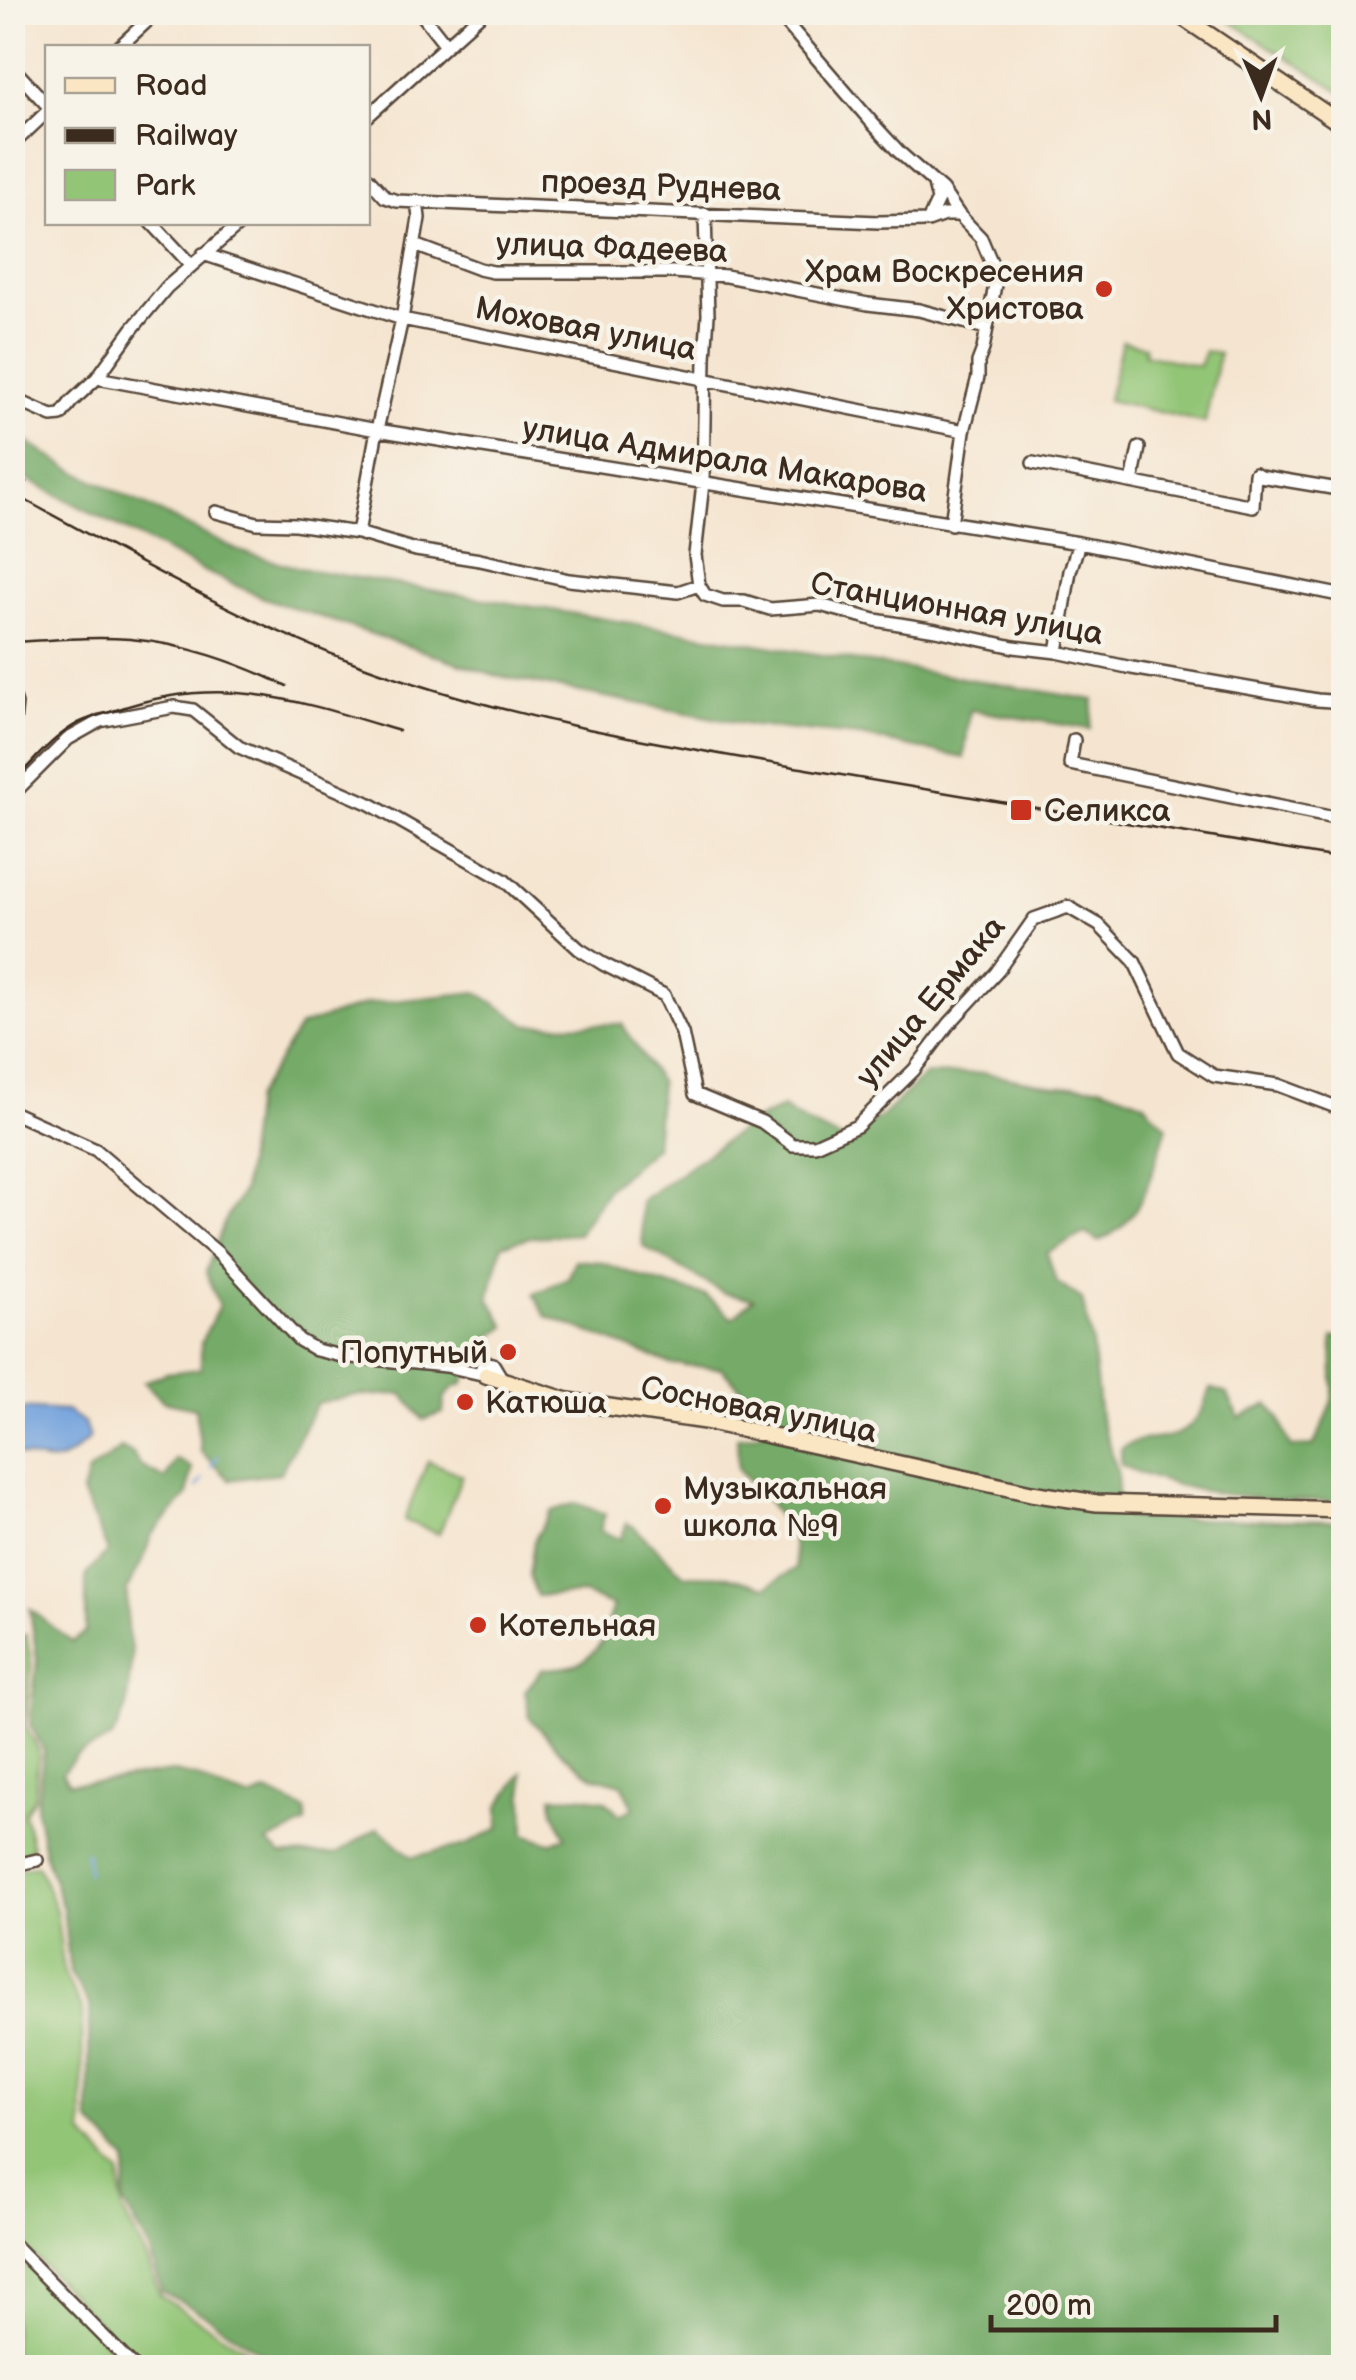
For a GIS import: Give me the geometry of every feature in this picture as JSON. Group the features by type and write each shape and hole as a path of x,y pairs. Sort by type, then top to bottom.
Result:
{"street":[{"path":"121,45 157,12"},
{"path":"420,12 446,45"},
{"path":"370,114 484,12"},
{"path":"777,12 874,126 942,190 981,238 992,264 995,285 964,431 951,524"},
{"path":"1176,12 1344,126"},
{"path":"12,66 45,104"},
{"path":"12,145 45,111"},
{"name":"проезд Руднева","path":"370,180 385,197 416,201 878,222 928,221 959,215"},
{"path":"928,221 938,200 934,184"},
{"path":"358,533 415,246 419,218 416,201"},
{"path":"699,585 695,555 703,483 706,381 705,214"},
{"path":"154,225 191,264"},
{"path":"12,398 52,416 61,414 97,378 168,287 238,225"},
{"name":"улица Фадеева","path":"415,246 480,270 708,274 919,310 986,328"},
{"name":"Моховая улица","path":"203,254 402,319 964,431"},
{"name":"улица Адмирала Макарова","path":"97,378 377,430 1080,544 1344,596"},
{"path":"1132,482 1139,448"},
{"path":"1034,463 1253,506 1255,473 1344,490"},
{"name":"Станционная улица","path":"216,512 257,524 295,524 358,533 416,550 569,580 678,592 699,585 705,595 780,610 820,605 875,620 1014,647 1344,702"},
{"path":"1057,652 1070,572 1080,544"},
{"path":"12,692 16,704 12,742"},
{"name":"улица Ермака","path":"12,795 68,739 100,722 174,707 193,710 239,747 370,804 504,880 579,949 664,996 682,1033 695,1094 762,1122 793,1146 815,1145 856,1126 914,1070 996,973 1034,919 1068,907 1099,924 1134,962 1178,1052 1214,1076 1278,1086 1344,1110"},
{"path":"1074,740 1070,764 1344,820"},
{"name":"Сосновая улица","path":"12,1112 96,1150 218,1253 300,1340 316,1350 446,1366 568,1401 724,1425 1030,1493 1096,1503 1344,1510"},
{"path":"12,1866 37,1860"},
{"path":"12,2243 135,2368"}],"green space":[{"path":"1217,13 1343,13 1343,87 1340,91"},
{"path":"1122,341 1145,346 1144,354 1199,366 1205,351 1219,354 1205,423 1108,400"},
{"path":"12,433 69,468 239,551 299,568 1094,700 1090,729 970,710 964,758 860,736 754,726 494,675 264,598 206,572 13,472"},
{"path":"477,992 528,1025 622,1024 660,1083 655,1147 608,1188 578,1234 531,1237 502,1245 489,1298 506,1327 484,1344 463,1384 444,1398 443,1413 423,1420 403,1394 352,1396 317,1403 280,1473 230,1480 201,1452 195,1408 163,1401 144,1382 166,1373 201,1369 201,1342 219,1306 206,1272 224,1223 243,1190 254,1099 300,1026 367,1004"},
{"path":"985,1073 1056,1086 1100,1086 1144,1102 1167,1127 1151,1177 1126,1222 1098,1241 1085,1233 1047,1253 1056,1282 1082,1299 1092,1343 1100,1418 1117,1470 1118,1505 1128,1518 1343,1521 1343,1657 1335,1658 1344,1685 1343,2367 282,2367 197,2310 162,2292 150,2250 124,2203 127,2161 89,2121 89,2005 70,1972 63,1909 44,1852 36,1809 44,1751 30,1724 37,1660 30,1609 72,1642 86,1632 86,1575 108,1551 82,1494 88,1472 121,1448 132,1453 141,1466 165,1479 176,1459 192,1468 187,1496 151,1536 127,1589 132,1654 126,1710 112,1738 76,1756 62,1773 69,1783 172,1772 197,1777 250,1799 267,1792 306,1810 306,1824 267,1843 282,1855 336,1854 378,1828 412,1857 466,1845 499,1828 499,1806 523,1772 525,1834 550,1843 566,1837 553,1810 552,1797 605,1800 620,1815 634,1808 622,1784 592,1776 563,1754 530,1718 525,1691 543,1669 571,1666 591,1655 604,1639 613,1606 583,1594 537,1596 529,1575 534,1541 551,1511 576,1503 605,1514 600,1531 621,1539 627,1523 684,1575 728,1576 766,1587 796,1568 792,1537 766,1498 738,1470 737,1437 769,1428 760,1407 721,1368 671,1364 546,1316 534,1294 569,1277 575,1260 601,1262 706,1296 733,1318 753,1299 724,1293 643,1246 640,1201 752,1122 782,1108 843,1140 881,1117 925,1075"},
{"path":"1343,1337 1343,1501 1201,1491 1121,1465 1121,1449 1125,1446 1176,1434 1191,1425 1211,1388 1227,1394 1240,1418 1268,1404 1279,1418 1291,1447 1313,1446 1332,1397 1333,1338"},
{"path":"428,1461 462,1475 439,1534 404,1520"},
{"path":"26,1635 31,1664 25,1725 39,1751 34,1798 24,1813 32,1847 13,1861 13,1639"},
{"path":"38,1865 56,1910 64,1973 82,2010 83,2134 120,2174 123,2211 160,2296 274,2367 142,2367 13,2235 12,1871"},
{"path":"12,2252 84,2320 128,2367 13,2367"}],"water":[{"path":"22,1408 66,1411 84,1422 89,1438 70,1455 54,1461 13,1453 13,1413"}],"waterway":[{"path":"211,1467 218,1456"},
{"path":"197,1487 203,1479"},
{"path":"86,1852 88,1874"}],"railway":[{"path":"12,475 27,482"},
{"path":"12,493 182,585 313,647 468,700 693,749 1344,859"},
{"path":"12,642 101,638 151,641 210,655 287,686"},
{"path":"12,784 48,745 78,723 154,699 190,693 259,695 327,709 399,731"}],"place":[{"name":"Храм Воскресения Христова","path":"1104,289"},
{"name":"Селикса","path":"1021,810"},
{"name":"Попутный","path":"508,1352"},
{"name":"Катюша","path":"465,1402"},
{"name":"Музыкальная школа №9","path":"663,1506"},
{"name":"Котельная","path":"478,1625"}]}
